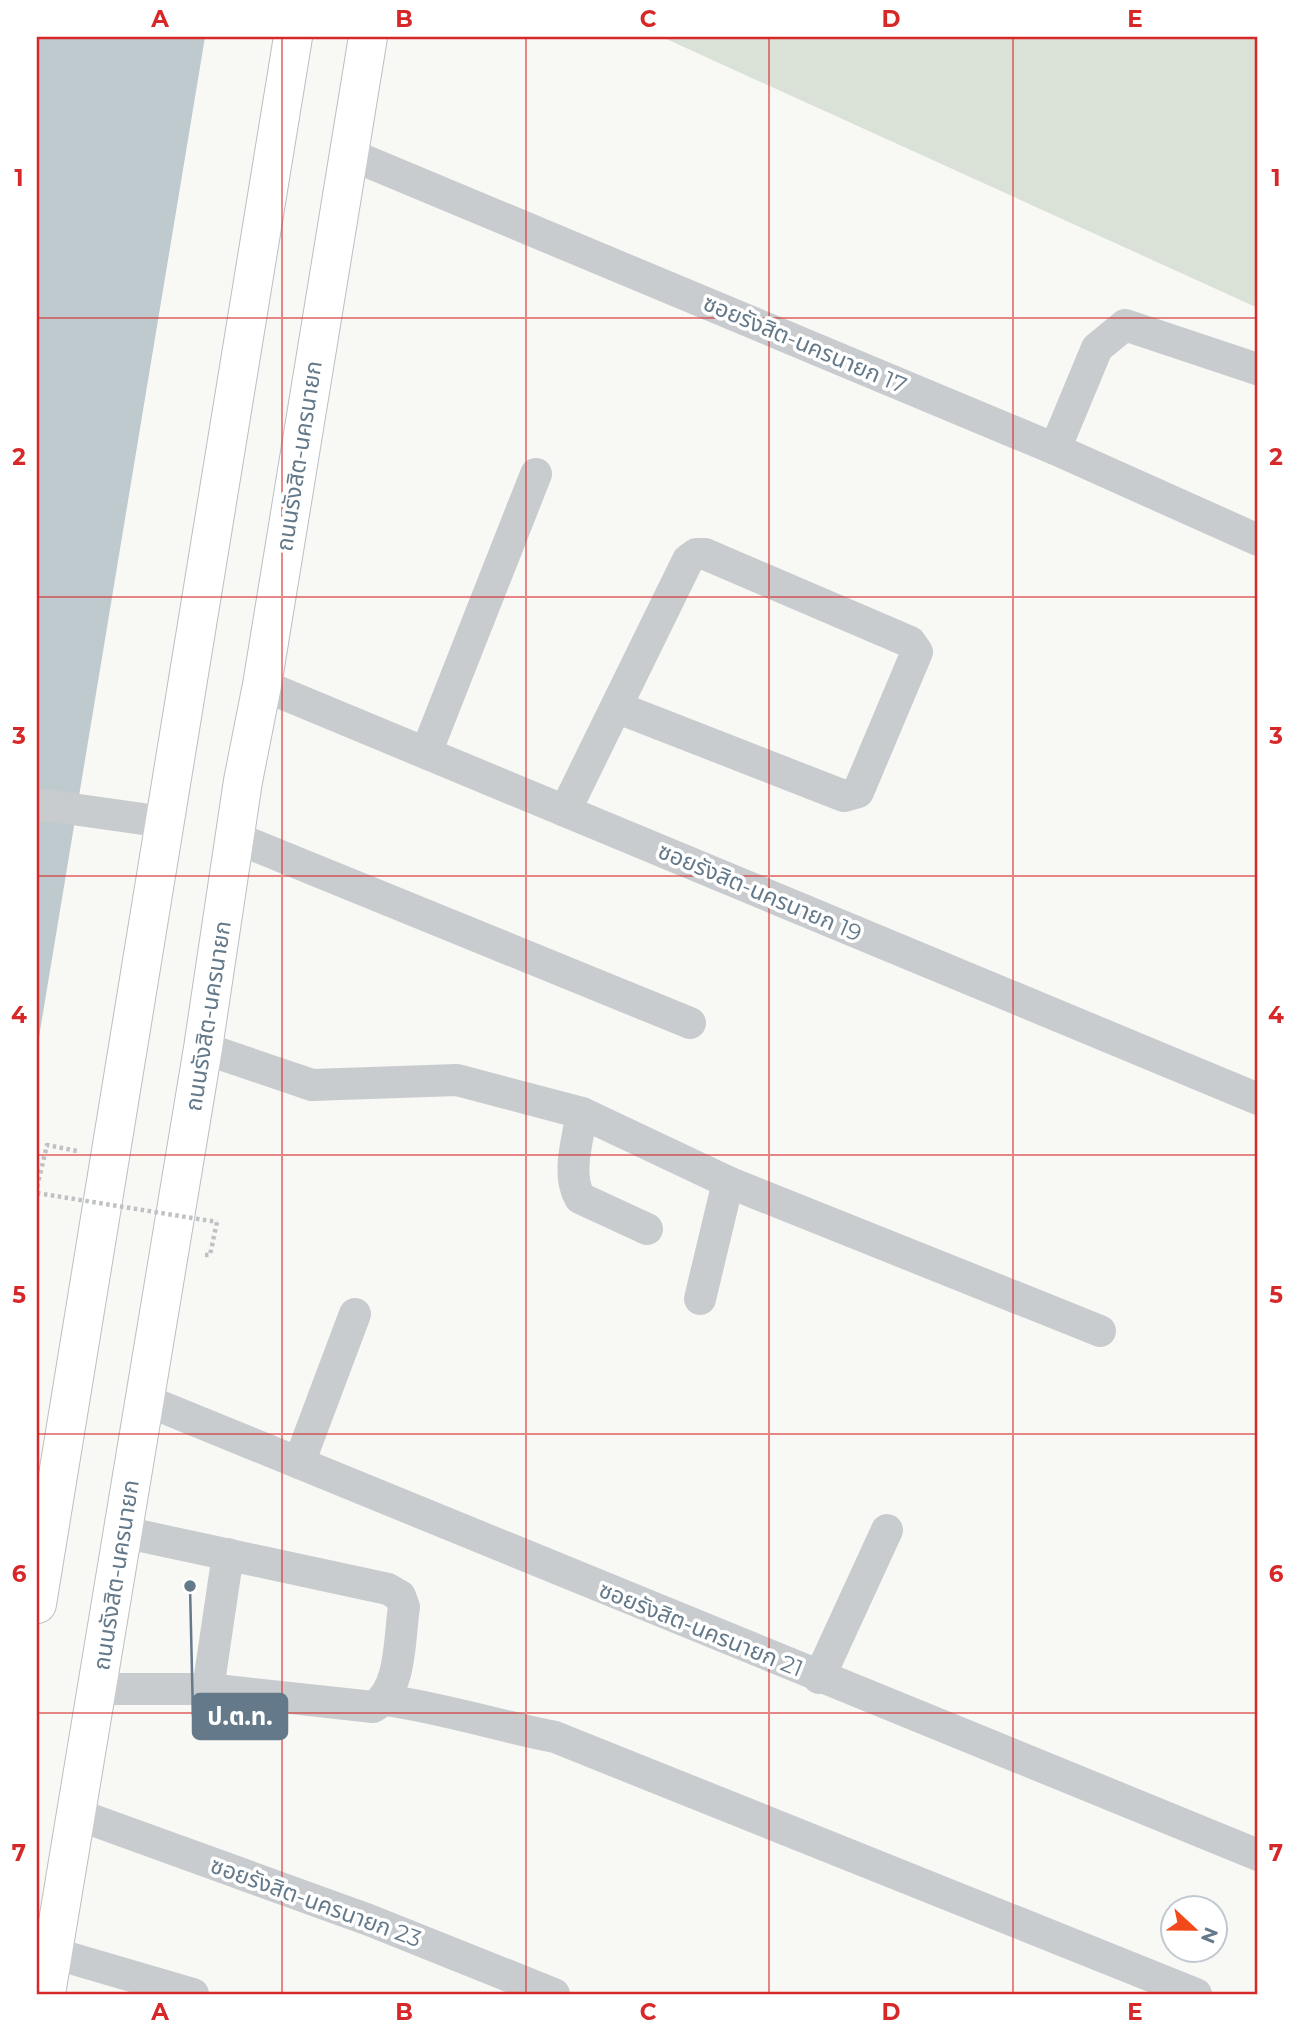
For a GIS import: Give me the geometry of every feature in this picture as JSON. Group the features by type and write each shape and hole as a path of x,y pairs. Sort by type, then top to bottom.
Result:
{"main road":[{"path":"37,1604 293,37"},
{"name":"ถนนรังสิต-นครนายก","path":"46,1994 203,1048 243,780 262,685 368,37"}],"street":[{"name":"ซอยรังสิต-นครนายก 17","path":"349,154 1055,449 1258,540"},
{"path":"1055,449 1097,348 1125,325 1257,369"},
{"path":"426,753 536,474"},
{"path":"565,811 688,560 696,554 705,554 910,642 917,652 858,792 852,796 844,796 616,707"},
{"name":"ซอยรังสิต-นครนายก 19","path":"262,685 1258,1099"},
{"path":"37,804 164,822"},
{"path":"236,838 690,1023"},
{"path":"203,1048 312,1085 457,1080 582,1113 728,1182 1100,1331"},
{"path":"582,1113 573,1176 580,1198 647,1229"},
{"path":"699,1299 728,1182"},
{"path":"299,1463 355,1314"},
{"name":"ซอยรังสิต-นครนายก 21","path":"145,1400 819,1678 1258,1855"},
{"path":"819,1678 887,1530"},
{"path":"97,1689 208,1689 373,1707 385,1700 392,1688 404,1607 400,1596 388,1588 123,1532"},
{"path":"208,1689 228,1555"},
{"path":"385,1700 428,1706 502,1727 555,1737 1196,1994"},
{"name":"ซอยรังสิต-นครนายก 23","path":"76,1814 369,1920 554,1994"},
{"path":"53,1953 193,1994"}],"path":[{"path":"37,1187 47,1145 109,1157"},
{"path":"37,1193 217,1222"}],"shaded area":[{"path":"37,37 205,37 37,1049"},
{"path":"662,37 1258,37 1258,308"}],"place":[{"name":"ป.ต.ท.","path":"190,1586"}]}
